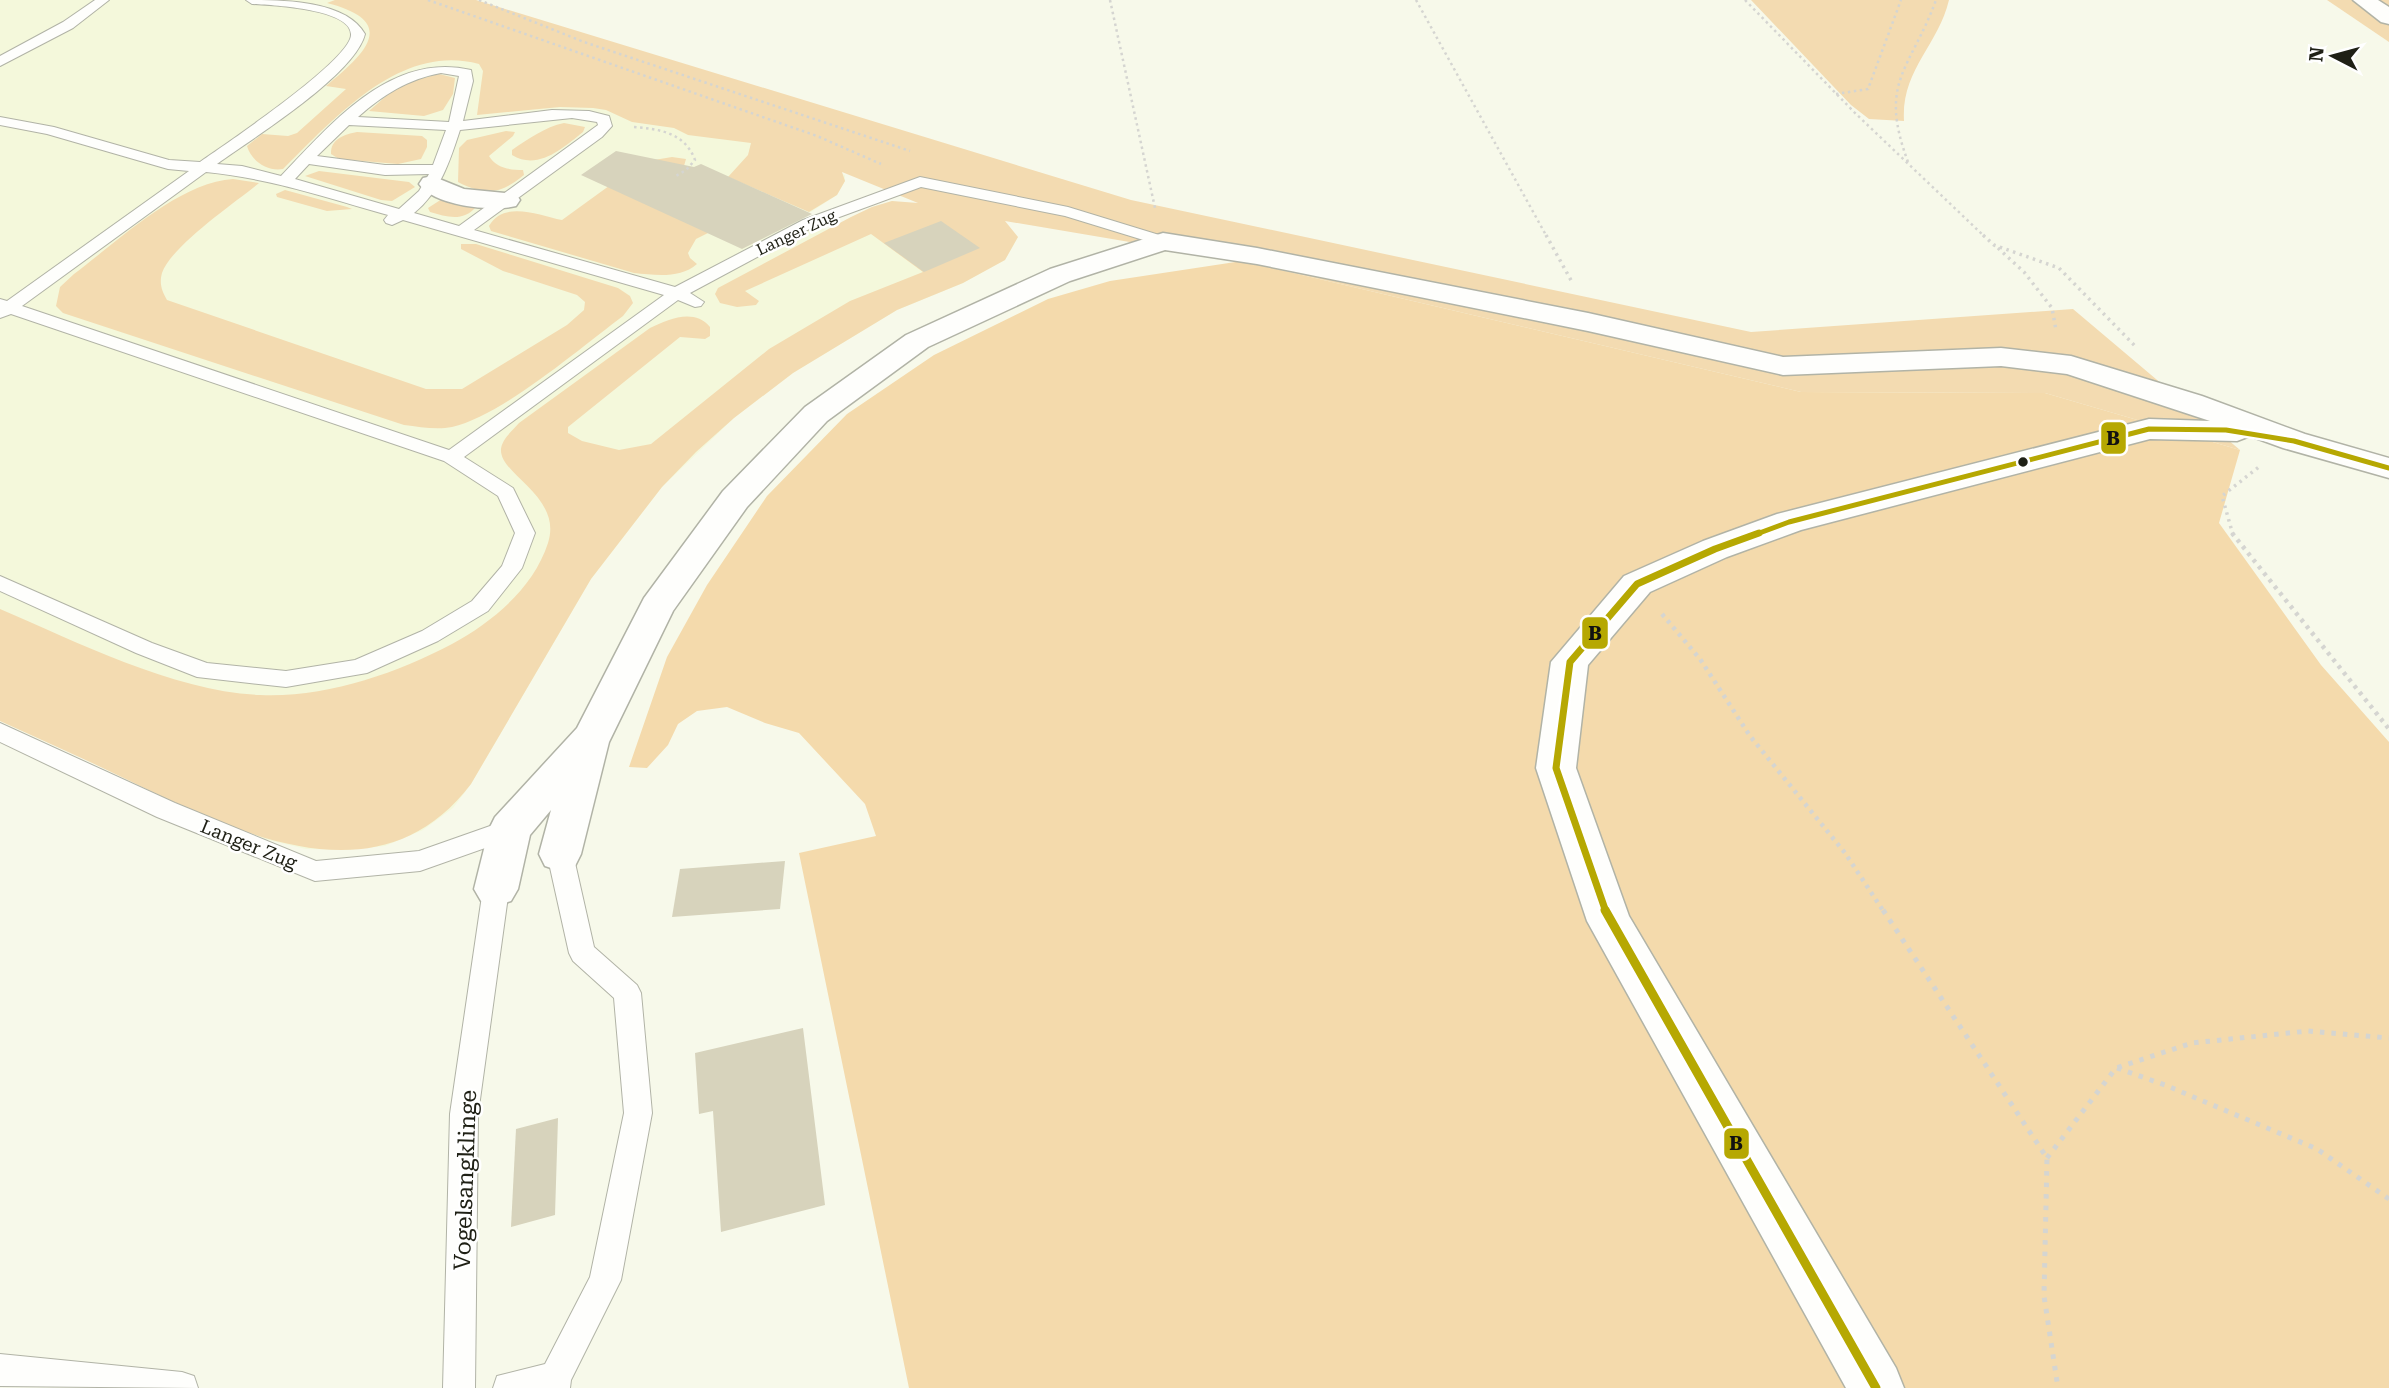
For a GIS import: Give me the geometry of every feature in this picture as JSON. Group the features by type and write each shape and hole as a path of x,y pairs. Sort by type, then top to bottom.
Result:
{"street":[{"path":"2364,0 2389,17"},
{"path":"434,177 444,192 463,197 507,200"},
{"path":"560,853 592,737 657,607 735,499 816,414 917,341 1060,275 1163,241 1256,256 1588,322 1783,366 2001,356 2071,365 2191,403 2294,441 2389,468"},
{"path":"1875,1388 1609,921 1556,768 1570,662 1637,584 1715,549 1789,522 2149,429 2226,430 2294,441"},
{"path":"496,889 510,829 592,737"}],"lane":[{"path":"0,62 68,25 103,0"},
{"path":"4,308 203,167 329,73 351,52 356,42 358,34 354,24 334,12 303,4 251,0"},
{"path":"278,182 383,90 402,79 441,68 466,73 469,80 434,177 418,201 396,217"},
{"path":"346,120 453,126 594,115 604,118 605,126 460,234"},
{"path":"0,121 49,130 168,164 242,171 396,217 677,293 695,302"},
{"path":"306,159 434,177"},
{"path":"920,182 1068,212 1163,241"},
{"name":"Langer Zug","path":"677,293 809,223 920,182"},
{"path":"451,457 677,293"},
{"path":"0,583 144,648 205,671 286,679 359,667 430,636 480,606 513,568 525,533 506,492 451,457 4,308"},
{"name":"Langer Zug","path":"0,732 166,810 315,871 420,862 510,829"},
{"path":"509,1388 554,1383 605,1280 638,1113 627,993 582,953 560,853"},
{"name":"Vogelsangklinge","path":"459,1388 464,1114 496,889"},
{"path":"0,1370 182,1388"}],"path":[{"path":"428,0 817,135 920,182"},
{"path":"479,0 584,42 919,154"},
{"path":"1110,0 1156,209 1143,207"},
{"path":"1416,0 1572,283 1588,322"},
{"path":"1745,0 1836,93 2024,272 2052,308 2058,343 2071,365"},
{"path":"1836,93 1868,89 1901,0"},
{"path":"1908,163 1894,117 1899,79 1930,19 1936,0"},
{"path":"605,126 638,127 681,137 693,149 695,160 686,170 674,177"},
{"path":"1994,245 2059,268 2191,403"},
{"path":"2294,441 2222,496 2232,534 2389,729"},
{"path":"1637,584 1700,659 1750,736 1845,853 2047,1158 2044,1296 2058,1388"},
{"path":"2047,1158 2116,1068 2192,1043 2308,1031 2389,1038"},
{"path":"2116,1068 2165,1085 2317,1149 2389,1199"}],"shaded area":[{"path":"0,0 371,0 845,175 845,181 837,195 800,219 826,230 872,207 892,201 1018,237 1005,260 963,283 897,310 793,373 734,418 662,487 591,579 471,784 453,808 423,830 385,846 347,850 306,849 264,839 0,721"},
{"path":"335,0 476,0 1131,200 1751,332 2073,309 2240,450 2045,393 1801,392 1242,261 1005,221 1018,237 1005,260 963,283 897,310 793,373 734,418 662,487 591,579 471,784 435,820 395,842 352,850 307,847 262,837 216,821 0,721 0,609 127,663 195,685 228,692 260,695 309,693 383,674 452,644 496,615 522,589 541,560 548,543 550,527 547,512 539,499 503,459 501,449 506,438 519,423 650,328 681,317 697,318 710,327 710,336 705,339 680,337 568,427 568,433 582,441 619,450 651,444 769,349 850,301 923,272 871,234 745,291 759,301 756,305 737,307 720,303 715,294 718,288 851,217 892,201 918,203 842,172 845,181 837,195 809,212 728,177 748,155 751,143 688,135 674,128 632,122 606,110 593,108 560,107 477,115 483,71 479,64 450,60 422,64 395,75 346,108 283,169 266,167 256,161 247,146 262,134 288,136 297,133 346,89 326,86 353,62 368,40 369,29 363,19 327,3"},
{"path":"1751,0 1949,0 1937,31 1908,87 1904,121 1869,119 1851,105"},
{"path":"2327,0 2389,0 2389,42"},
{"path":"439,74 455,78 453,94 443,110 424,116 369,111 400,84"},
{"path":"564,123 585,127 583,132 567,145 541,159 522,159 512,155 512,150 530,138"},
{"path":"506,131 515,132 489,156 504,168 523,170 524,175 508,186 492,191 476,189 458,182 459,148 467,140"},
{"path":"357,132 422,136 427,140 427,147 421,159 398,164 339,159 331,154 336,141"},
{"path":"672,157 686,159 684,166 716,229 696,239 688,253 697,264 683,272 667,275 634,273 491,231 489,226 495,218 512,211 562,220 642,162"},
{"path":"319,171 409,182 415,187 392,201 381,200 305,176"},
{"path":"233,179 259,183 191,238 168,262 161,281 167,300 426,389 462,389 567,325 584,310 585,302 577,295 503,271 461,249 461,244 476,244 618,288 630,296 633,303 623,316 517,395 472,420 440,428 404,425 63,313 56,306 60,287 149,216 191,191"},
{"path":"285,190 352,209 327,211 277,197 276,194"},
{"path":"442,199 476,207 460,216 449,217 430,212 428,208"},
{"path":"1242,261 1801,392 2045,393 2240,450 2219,523 2321,665 2389,742 2389,1388 909,1388 799,853 876,836 865,804 799,733 765,723 727,707 697,711 678,724 668,745 647,768 629,767 667,657 707,585 767,496 847,414 934,355 1048,299 1110,281"}],"building":[{"path":"616,151 694,167 701,164 812,214 742,249 581,175"},
{"path":"941,221 980,248 924,272 884,243"},
{"path":"785,861 780,909 672,917 680,869"},
{"path":"803,1028 825,1205 721,1232 713,1111 699,1114 695,1053"},
{"path":"558,1118 555,1215 511,1227 516,1129"}],"transit line":[{"name":"B","path":"1876,1388 1609,921 1556,768 1570,662 1637,584 1715,549 1789,522 2149,429 2226,430 2294,441 2389,468"}]}
